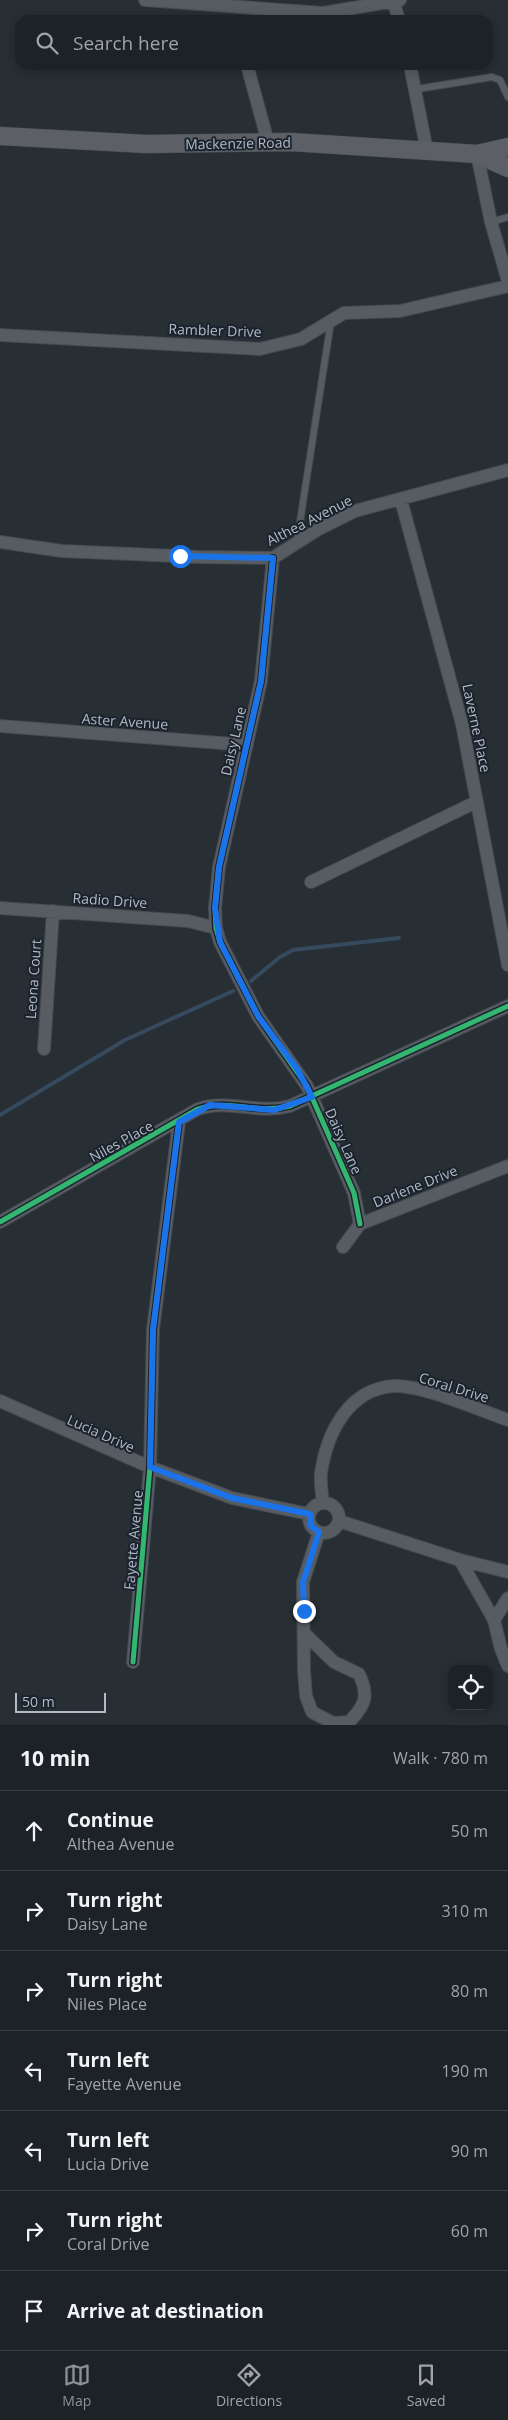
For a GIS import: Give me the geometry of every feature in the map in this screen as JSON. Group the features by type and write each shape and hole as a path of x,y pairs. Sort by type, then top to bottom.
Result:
{"main road":[{"name":"Mackenzie Road","path":"0,136 146,144 268,142 334,144 477,154 508,147"},
{"name":"Mackenzie Road","path":"477,154 508,168"}],"street":[{"path":"145,0 323,14 396,1 398,15"},
{"path":"232,6 234,15"},
{"path":"248,70 268,142"},
{"path":"411,70 417,89 428,151"},
{"path":"477,154 491,222 508,281"},
{"name":"Rambler Drive","path":"0,335 260,349 301,339 344,313 400,311 508,286"},
{"name":"Althea Avenue","path":"0,542 62,550 199,557 273,558 354,511 508,470"},
{"name":"Laverne Place","path":"401,500 454,688 508,965"},
{"name":"Daisy Lane","path":"273,558 261,681 219,867 215,908 216,928 220,942 258,1016 297,1069 312,1097 354,1193 360,1224"},
{"name":"Aster Avenue","path":"0,726 248,745"},
{"path":"311,882 476,802"},
{"name":"Radio Drive","path":"0,908 188,921 216,928"},
{"name":"Leona Court","path":"44,1049 53,911"},
{"name":"Niles Place","path":"0,1222 210,1105 274,1110 312,1097 508,1006"},
{"name":"Fayette Avenue","path":"133,1662 150,1467 153,1330 179,1122"},
{"name":"Darlene Drive","path":"360,1224 508,1166"},
{"path":"343,1247 360,1224"},
{"name":"Coral Drive","path":"323,1503 321,1474 333,1429 359,1399 394,1386 420,1390 508,1420"},
{"name":"Lucia Drive","path":"0,1400 150,1467 232,1498 310,1514"},
{"path":"323,1503 334,1507 339,1516 339,1521 334,1530 324,1533 311,1526 310,1514 316,1505 323,1503"},
{"path":"339,1521 460,1560 508,1572"},
{"path":"304,1633 334,1662 359,1674 366,1695 360,1711 349,1722 333,1723 312,1712 306,1696 304,1633 303,1582 319,1532"},
{"path":"460,1560 494,1620 501,1649 508,1666"},
{"path":"494,1620 508,1598"}],"lane":[{"path":"417,89 492,77 500,80 508,97"},
{"path":"491,222 508,217"},
{"path":"297,543 332,320"}],"waterway":[{"path":"251,981 280,957 293,950 399,938"},
{"path":"0,1115 125,1040 233,991"}],"cycle path":[{"path":"273,558 261,681 219,867 215,908 216,928 220,942 258,1016 307,1086 354,1193 360,1224"},
{"path":"0,1222 198,1109 221,1105 266,1109 290,1106 508,1006"},
{"path":"133,1662 150,1467 153,1330 179,1122"}],"route":[{"path":"180,556 273,558 261,681 219,867 215,908 216,928 220,942 258,1016 297,1069 312,1097 274,1110 210,1105 198,1109 179,1122 153,1330 150,1467 232,1498 310,1514 309,1521 311,1526 319,1532 303,1582 304,1611"}]}
